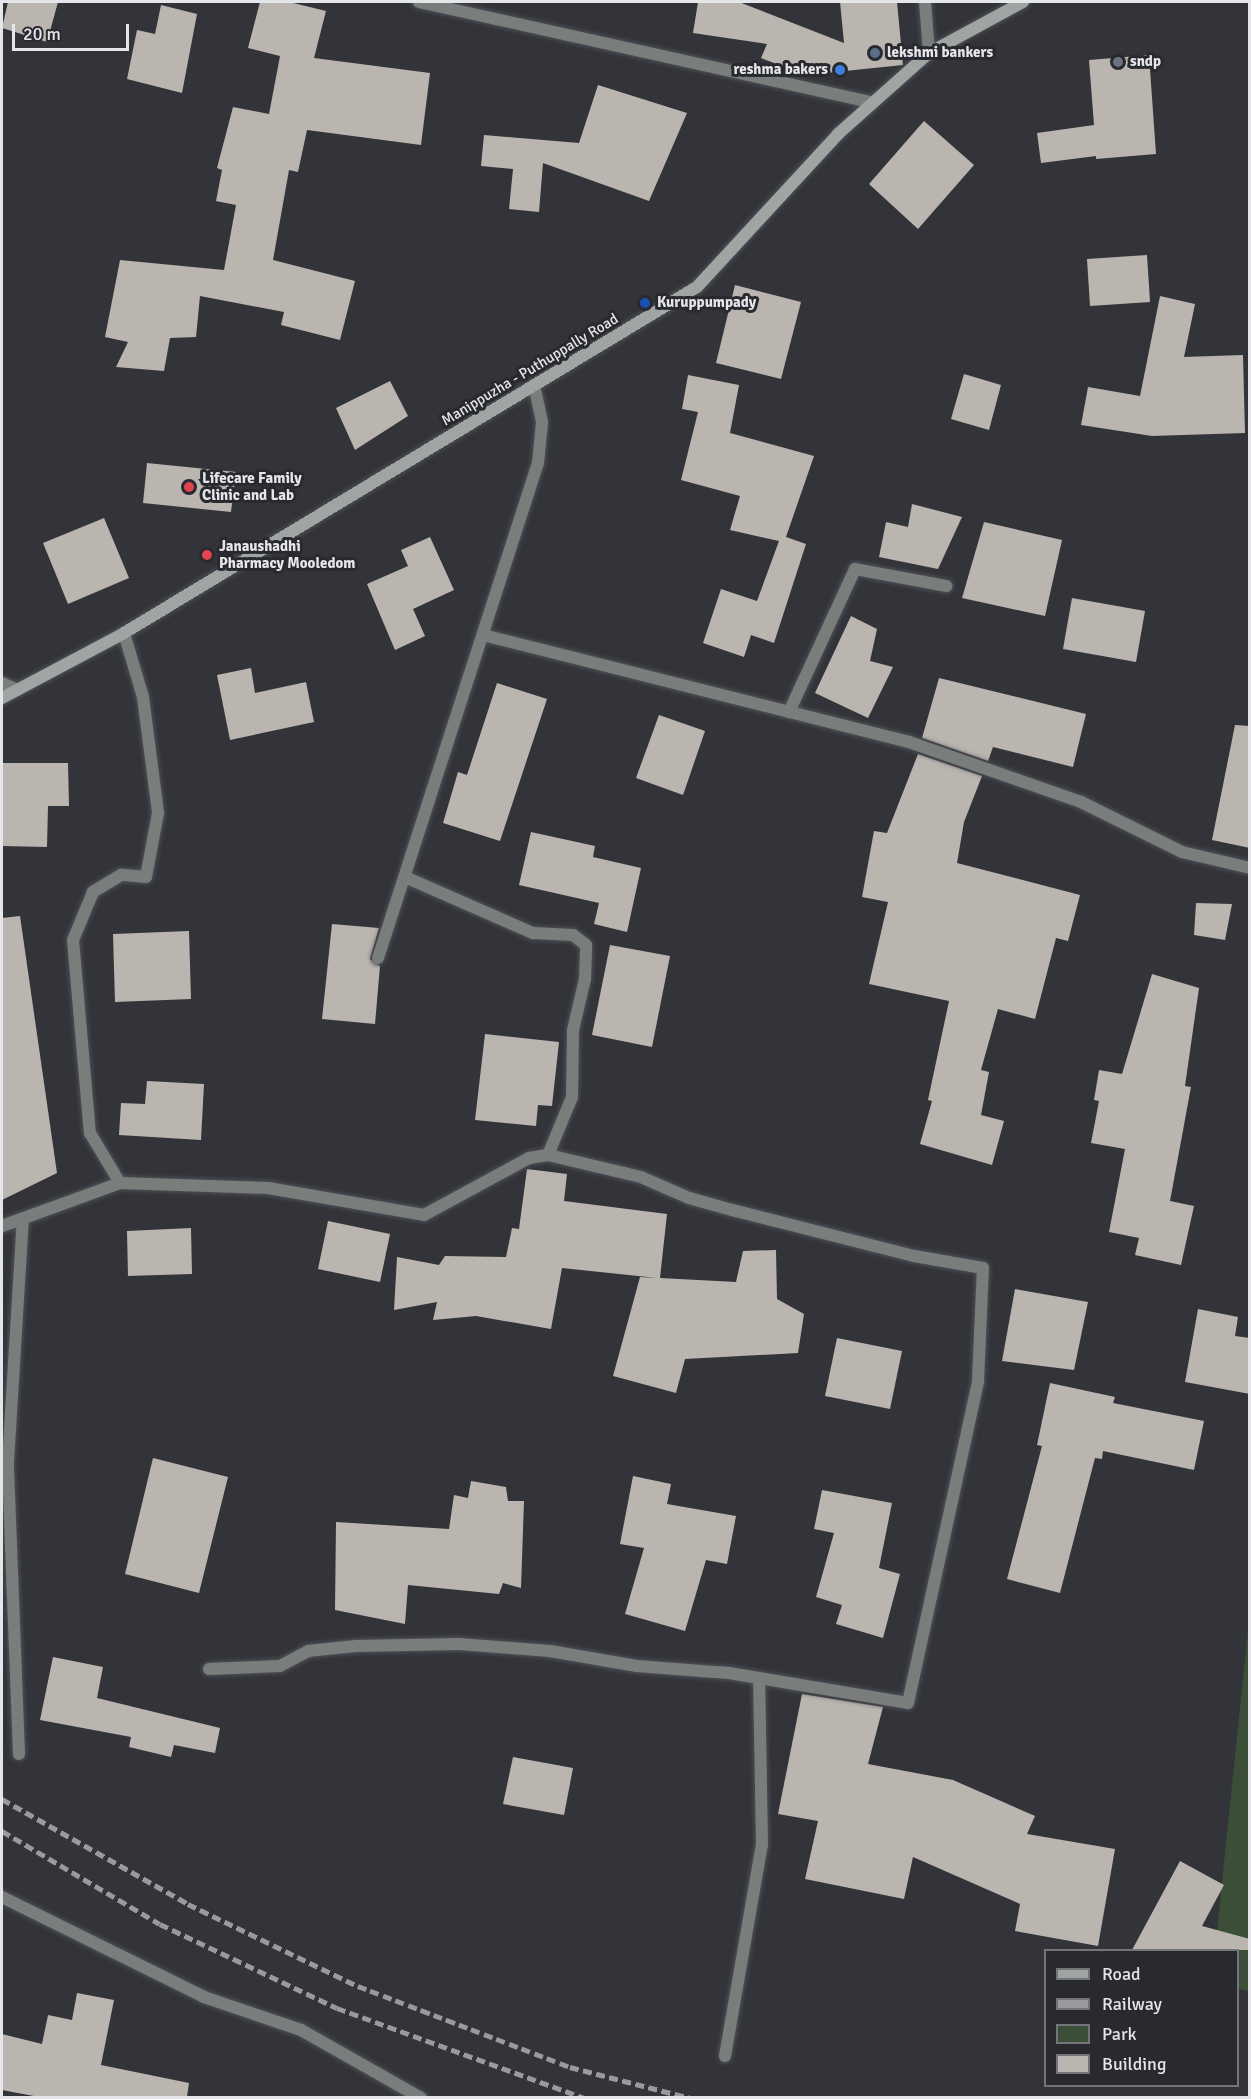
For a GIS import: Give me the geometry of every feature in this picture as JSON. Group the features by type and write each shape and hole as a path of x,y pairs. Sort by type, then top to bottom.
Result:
{"main road":[{"name":"Manippuzha - Puthuppally Road","path":"2,698 124,633 697,287 838,134 929,53 1023,2"}],"street":[{"path":"419,2 873,103"},
{"path":"925,2 929,53"},
{"path":"378,958 537,463 542,422 534,385"},
{"path":"789,712 855,570 946,586"},
{"path":"120,1183 90,1133 81,1063 73,940 93,892 121,875 146,877 158,813 143,697 124,633"},
{"path":"483,635 909,742 1081,802 1182,852 1250,868"},
{"path":"2,683 18,690"},
{"path":"405,877 533,933 573,935 586,945 585,979 573,1030 572,1097 548,1155"},
{"path":"2,1226 120,1183 268,1188 424,1215 529,1158 548,1155 641,1177 690,1198 732,1210 914,1256 983,1268 978,1381 908,1703 759,1678 637,1666 550,1651 459,1644 356,1646 308,1651 280,1666 209,1669"},
{"path":"19,1754 8,1462 23,1219"},
{"path":"725,2056 762,1845 759,1678"},
{"path":"2,1897 204,1997 314,2036 421,2097"}],"green space":[{"path":"1249,1621 1249,1991 1239,1989 1239,1949 1215,1949"}],"building":[{"path":"8,2 58,2 47,42 2,28"},
{"path":"260,2 289,2 326,11 314,58 430,73 421,145 307,130 298,172 289,170 273,260 355,281 340,340 281,325 284,312 200,296 196,337 170,338 164,371 116,367 128,342 105,337 120,260 224,270 236,205 216,201 222,170 217,168 233,107 269,114 280,56 248,48"},
{"path":"698,2 739,2 844,43 840,2 897,2 903,65 806,75 761,58 767,44 693,33"},
{"path":"161,5 197,14 182,93 127,79 137,30 155,34"},
{"path":"1149,55 1156,154 1096,159 1096,156 1041,163 1037,133 1094,125 1089,60"},
{"path":"598,85 687,113 649,201 543,163 539,212 509,209 513,169 481,166 484,135 579,143"},
{"path":"924,121 974,165 918,229 869,184"},
{"path":"1147,255 1150,302 1090,306 1087,259"},
{"path":"735,285 801,302 781,379 716,363"},
{"path":"1160,296 1195,304 1184,357 1243,355 1245,433 1152,436 1081,425 1088,387 1140,396"},
{"path":"964,374 1001,385 989,430 951,419"},
{"path":"688,375 739,385 730,433 814,456 786,537 806,544 774,643 751,635 744,657 703,643 721,589 757,601 779,541 730,530 740,496 681,480 698,412 682,409"},
{"path":"390,381 408,416 355,450 336,408"},
{"name":"Lifecare Family Clinic and Lab","path":"147,463 236,472 231,512 143,503"},
{"path":"912,504 962,517 938,569 879,557 886,522 908,527"},
{"path":"104,518 129,578 68,604 43,543"},
{"path":"984,522 1062,540 1045,616 962,598"},
{"path":"430,537 454,590 413,609 425,636 395,650 367,584 408,566 401,550"},
{"path":"1072,598 1145,611 1136,662 1063,649"},
{"path":"851,616 877,629 870,661 893,667 868,718 815,693"},
{"path":"251,668 255,693 306,682 314,722 230,740 217,675"},
{"path":"939,678 1086,714 1073,767 993,747 988,761 922,738"},
{"path":"497,683 547,699 500,841 443,823 458,772 467,775"},
{"path":"659,715 705,731 683,795 636,778"},
{"path":"1235,725 1250,726 1250,848 1212,840"},
{"path":"918,754 982,776 964,822 957,863 1080,895 1068,941 1056,938 1035,1019 998,1009 981,1070 989,1072 981,1115 1004,1121 992,1165 920,1144 932,1101 928,1100 949,1001 869,984 888,902 862,897 874,831 887,833"},
{"path":"2,763 68,763 69,806 48,806 47,847 2,846"},
{"path":"531,832 595,846 593,857 641,868 627,932 594,924 599,903 519,885"},
{"path":"1196,903 1232,904 1225,940 1194,935"},
{"path":"20,916 57,1173 2,1200 2,918"},
{"path":"332,924 379,928 370,959 380,966 375,1024 322,1019"},
{"path":"189,931 191,999 115,1002 113,934"},
{"path":"610,945 670,956 652,1047 592,1035"},
{"path":"1152,974 1199,988 1185,1086 1191,1087 1170,1201 1194,1206 1181,1265 1135,1255 1139,1238 1109,1232 1125,1149 1091,1143 1099,1101 1094,1100 1099,1070 1122,1074"},
{"path":"485,1034 559,1042 552,1106 538,1105 536,1126 475,1120"},
{"path":"147,1081 204,1084 201,1140 119,1135 121,1103 145,1104"},
{"path":"527,1169 567,1174 564,1201 667,1214 660,1278 736,1282 743,1251 776,1250 777,1299 804,1314 798,1353 685,1359 676,1393 613,1376 640,1277 657,1278 562,1268 551,1329 476,1316 433,1320 437,1302 394,1310 397,1257 439,1265 445,1256 506,1257 512,1228 519,1229"},
{"path":"328,1221 390,1234 380,1282 318,1269"},
{"path":"191,1228 192,1274 128,1276 127,1231"},
{"path":"1015,1289 1088,1302 1074,1370 1002,1361"},
{"path":"1198,1309 1238,1317 1235,1336 1250,1338 1250,1394 1185,1382"},
{"path":"837,1338 902,1351 890,1409 825,1396"},
{"path":"1050,1383 1115,1397 1113,1403 1204,1421 1194,1470 1103,1451 1102,1459 1095,1458 1060,1593 1007,1579 1042,1446 1037,1445"},
{"path":"153,1458 228,1477 199,1593 125,1574"},
{"path":"633,1476 671,1484 667,1504 736,1516 727,1564 706,1560 685,1631 625,1614 644,1548 620,1544"},
{"path":"471,1481 506,1487 508,1501 524,1501 521,1588 503,1583 499,1594 408,1585 405,1624 335,1610 336,1522 449,1529 454,1495 468,1498"},
{"path":"822,1490 892,1503 879,1568 900,1574 883,1638 836,1624 842,1605 816,1597 834,1533 814,1529"},
{"path":"53,1657 103,1667 97,1698 220,1728 215,1753 174,1745 171,1757 129,1747 131,1737 40,1720"},
{"path":"802,1694 883,1707 868,1764 953,1780 1035,1816 1027,1834 1115,1849 1098,1946 1015,1931 1020,1904 913,1857 904,1899 805,1879 818,1821 778,1814"},
{"path":"513,1757 573,1768 564,1815 503,1804"},
{"path":"1180,1861 1224,1885 1202,1926 1250,1939 1250,1950 1133,1949"},
{"path":"77,1993 114,2000 101,2065 189,2083 187,2097 39,2097 2,2090 2,2034 42,2044 48,2015 72,2020"}],"railway":[{"path":"2,1799 188,1904 358,1986 570,2067 690,2098"},
{"path":"2,1831 160,1924 337,2008 584,2098"}],"place":[{"name":"lekshmi bankers","path":"875,53"},
{"name":"sndp","path":"1118,62"},
{"name":"reshma bakers","path":"840,70"},
{"name":"Kuruppumpady","path":"645,303"},
{"name":"Lifecare Family Clinic and Lab","path":"189,487"},
{"name":"Janaushadhi Pharmacy Mooledom","path":"207,555"}]}
